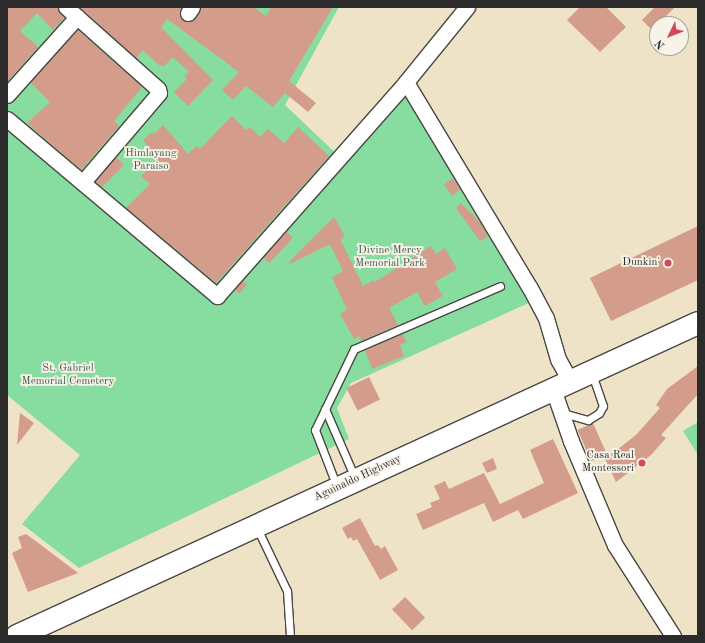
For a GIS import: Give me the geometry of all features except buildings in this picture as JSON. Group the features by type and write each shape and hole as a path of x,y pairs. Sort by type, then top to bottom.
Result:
{"main road":[{"name":"Aguinaldo Highway","path":"17,636 698,323"}],"street":[{"path":"66,7 158,89 159,93 83,182"},
{"path":"7,119 217,296 406,82 466,7"},
{"path":"7,95 77,17"},
{"path":"406,82 530,288 546,318 558,359 562,385 563,413 571,441 615,545 673,636"}],"lane":[{"path":"347,484 315,430 354,349 500,286"},
{"path":"563,413 588,420 599,413 603,406 591,372"},
{"path":"325,409 347,484"},
{"path":"256,526 286,591 290,636"}],"green space":[{"path":"7,7 339,7 285,105 344,161 405,95 531,302 351,383 337,408 349,439 79,568 22,524 80,455 7,395"},
{"path":"698,422 698,455 683,431"}],"place":[{"name":"Dunkin'","path":"668,263"},
{"name":"Casa Real Montessori","path":"642,463"}],"park label":[{"name":"Himlayang Paraiso","path":"151,161"},
{"name":"Divine Mercy Memorial Park","path":"390,258"},
{"name":"St. Gabriel Memorial Cemetery","path":"68,376"}]}
